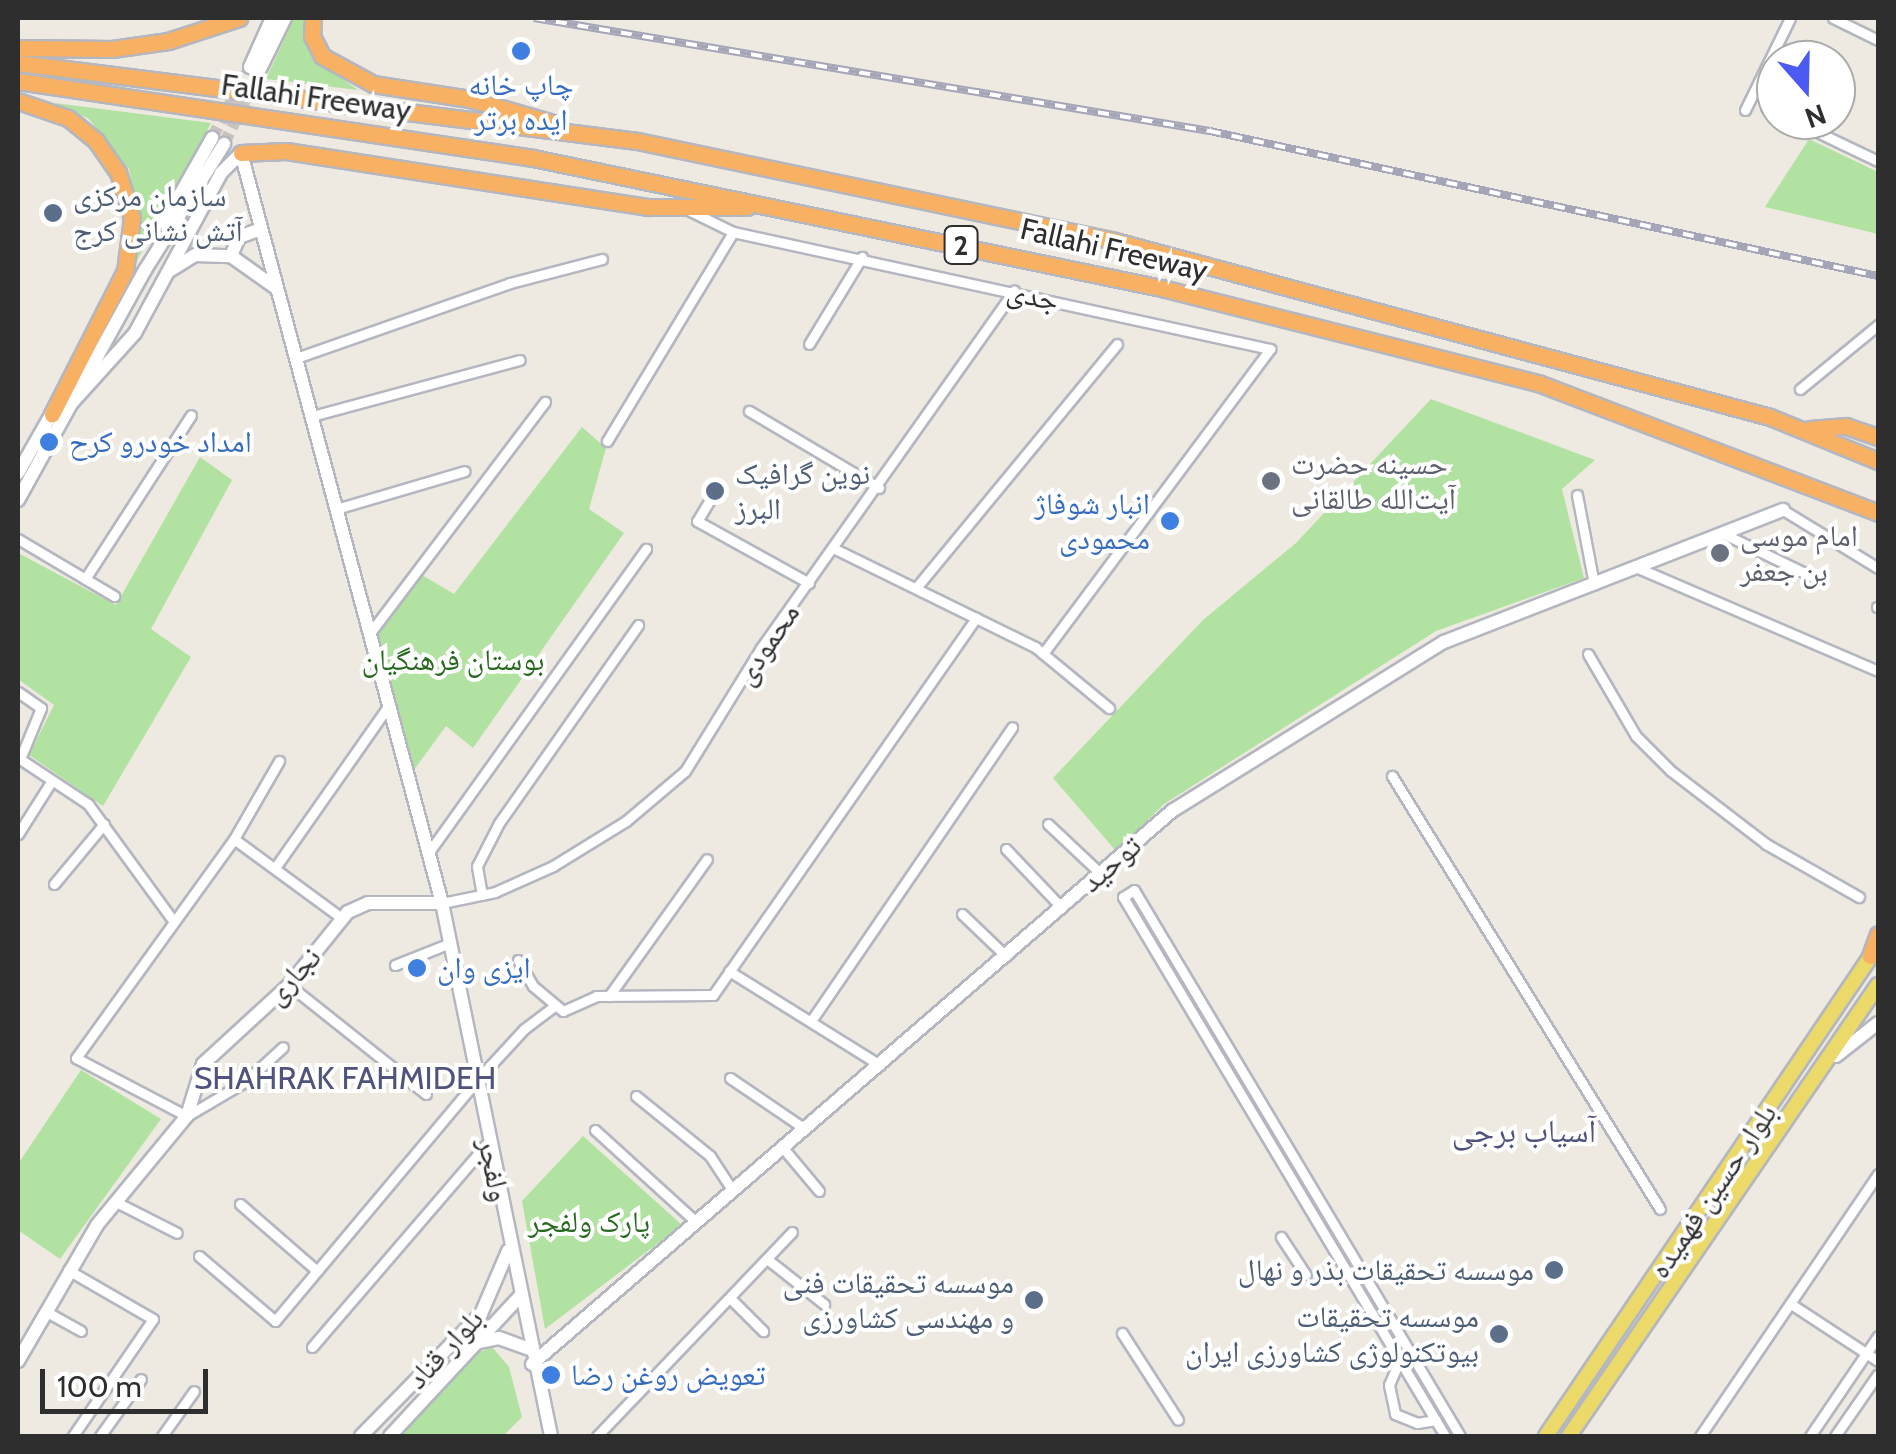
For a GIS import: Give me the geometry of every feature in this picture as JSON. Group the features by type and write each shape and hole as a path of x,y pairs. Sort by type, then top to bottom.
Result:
{"highway":[{"path":"18,48 112,49 168,41 239,18"},
{"path":"313,18 312,36 322,56 373,84 532,114 570,131"},
{"name":"Fallahi Freeway","path":"18,64 570,131 1238,270 1806,429 1878,462"},
{"name":"Fallahi Freeway","path":"18,81 533,158 782,206 1166,288 1538,383 1878,513"},
{"path":"18,101 68,118 96,141 118,172 132,218 125,271 52,414"},
{"path":"241,153 286,150 683,206 782,206"},
{"path":"1806,429 1846,426 1878,437"},
{"path":"1874,951 1878,934"}],"main road":[{"name":"بلوار حسین فهمیده","path":"1546,1436 1874,951"},
{"name":"بلوار حسین فهمیده","path":"1569,1436 1706,1242 1878,985"},
{"path":"1686,1230 1706,1242"}],"street":[{"path":"272,18 255,69 284,18"},
{"path":"1745,110 1790,18"},
{"path":"1833,18 1878,40"},
{"path":"1834,140 1878,161"},
{"path":"18,473 218,141 18,500"},
{"path":"70,405 136,333 220,173 241,153"},
{"name":"ولفجر","path":"241,153 442,903 532,1364 551,1436"},
{"name":"جدی","path":"683,206 732,232 1270,349 1043,654"},
{"path":"231,256 238,237 261,230"},
{"path":"607,441 732,232"},
{"path":"170,271 195,255 231,256 278,290"},
{"path":"808,344 862,258"},
{"path":"296,358 602,259"},
{"name":"محمودی","path":"442,903 482,895 594,843 685,771 809,583 1014,291"},
{"path":"1800,389 1878,325"},
{"path":"916,588 1117,344"},
{"path":"312,416 520,360"},
{"path":"370,633 545,402"},
{"path":"749,411 879,488"},
{"path":"86,579 191,415"},
{"path":"336,509 465,471"},
{"path":"1577,494 1594,584"},
{"path":"711,498 696,521 809,583"},
{"path":"1784,510 1878,568"},
{"name":"توحید","path":"532,1364 1172,810 1444,642 1784,510"},
{"path":"1724,534 1813,577"},
{"path":"18,539 114,596"},
{"path":"429,852 646,549"},
{"path":"835,549 1043,654 1108,708"},
{"path":"1638,568 1878,671"},
{"path":"518,960 563,1011 609,996 713,995 976,618"},
{"path":"482,895 477,866 500,823 638,625"},
{"path":"1588,654 1636,736 1671,771 1766,844 1859,897"},
{"path":"18,692 40,708 20,758 88,804 174,922"},
{"path":"277,865 389,705"},
{"path":"811,1021 1012,727"},
{"path":"186,1116 76,1058 234,838 280,761"},
{"path":"1392,776 1660,1209"},
{"path":"18,834 51,782"},
{"path":"54,884 104,824"},
{"path":"1048,824 1100,873"},
{"path":"234,838 277,865 343,918"},
{"path":"1006,848 1062,908"},
{"path":"609,996 707,859"},
{"path":"1446,1436 1123,898 1134,890 1460,1436"},
{"name":"نجاری","path":"186,1116 203,1064 289,984 343,918 368,904 442,903"},
{"path":"962,914 1006,956"},
{"path":"395,966 450,944"},
{"path":"729,971 880,1065"},
{"path":"289,984 426,1094"},
{"path":"199,1256 275,1321 476,1080 555,1006"},
{"path":"1830,1061 1851,1038 1878,1024"},
{"name":"نجاری","path":"18,1362 68,1270 116,1202 186,1116 246,1081 283,1047"},
{"path":"730,1078 805,1129"},
{"path":"636,1096 710,1156 733,1191"},
{"path":"595,1130 696,1222"},
{"path":"312,1347 488,1141"},
{"path":"783,1148 819,1191"},
{"path":"1700,1436 1878,1174"},
{"path":"116,1202 177,1234"},
{"path":"240,1204 316,1271"},
{"path":"597,1436 792,1232"},
{"path":"1280,1236 1306,1275"},
{"name":"بلوار قناد","path":"361,1436 481,1314 509,1249"},
{"path":"767,1258 824,1304"},
{"path":"68,1270 153,1319 73,1436"},
{"name":"بلوار قناد","path":"390,1436 519,1297"},
{"path":"730,1298 764,1331"},
{"path":"1792,1304 1878,1360"},
{"path":"43,1310 81,1331"},
{"path":"1122,1333 1178,1420"},
{"path":"1810,1436 1878,1336"},
{"path":"477,1343 499,1338 529,1349"},
{"path":"1400,1359 1388,1386 1394,1414 1417,1423 1436,1420"},
{"path":"1835,1436 1878,1374"},
{"path":"100,1436 141,1379"},
{"path":"162,1436 194,1391"}],"green space":[{"path":"294,18 306,18 317,60 358,90 266,79"},
{"path":"55,103 211,123 134,266 141,228 129,169 89,119"},
{"path":"1808,140 1878,172 1878,234 1765,207"},
{"path":"1431,399 1595,460 1562,489 1584,578 1436,631 1164,804 1116,851 1053,778 1203,620 1296,543"},
{"name":"بوستان فرهنگیان","path":"582,427 606,448 589,509 624,533 473,748 446,726 414,770 372,633 422,575 454,594"},
{"path":"200,457 232,480 151,629 191,657 103,806 29,755 54,705 18,679 18,553 116,605"},
{"path":"81,1070 161,1119 60,1259 18,1230 18,1164"},
{"name":"پارک ولفجر","path":"583,1136 682,1225 545,1329 522,1201"},
{"path":"492,1347 509,1367 522,1417 503,1436 401,1436 477,1353"}],"tunnel":[{"path":"212,138 250,67"},
{"path":"224,144 259,71"}],"railway":[{"path":"534,18 1210,131 1878,276"}],"place":[{"name":"چاپ خانه ایده برتر","path":"521,51"},
{"name":"سازمان مرکزی آتش نشانی کرج","path":"53,213"},
{"name":"امداد خودرو کرح","path":"49,442"},
{"name":"حسینه حضرت آیت‌الله طالقانی","path":"1271,481"},
{"name":"نوین گرافیک البرز","path":"715,491"},
{"name":"انبار شوفاژ محمودی","path":"1170,521"},
{"name":"امام موسی بن جعفر","path":"1720,553"},
{"name":"ایزی وان","path":"417,968"},
{"name":"موسسه تحقیقات بذر و نهال","path":"1554,1270"},
{"name":"موسسه تحقیقات فنی و مهندسی کشاورزی","path":"1034,1300"},
{"name":"موسسه تحقیقات بیوتکنولوژی کشاورزی ایران","path":"1499,1334"},
{"name":"تعویض روغن رضا","path":"551,1375"}],"district":[{"name":"SHAHRAK FAHMIDEH","path":"345,1078"},
{"name":"آسیاب برجی","path":"1524,1131"}]}
